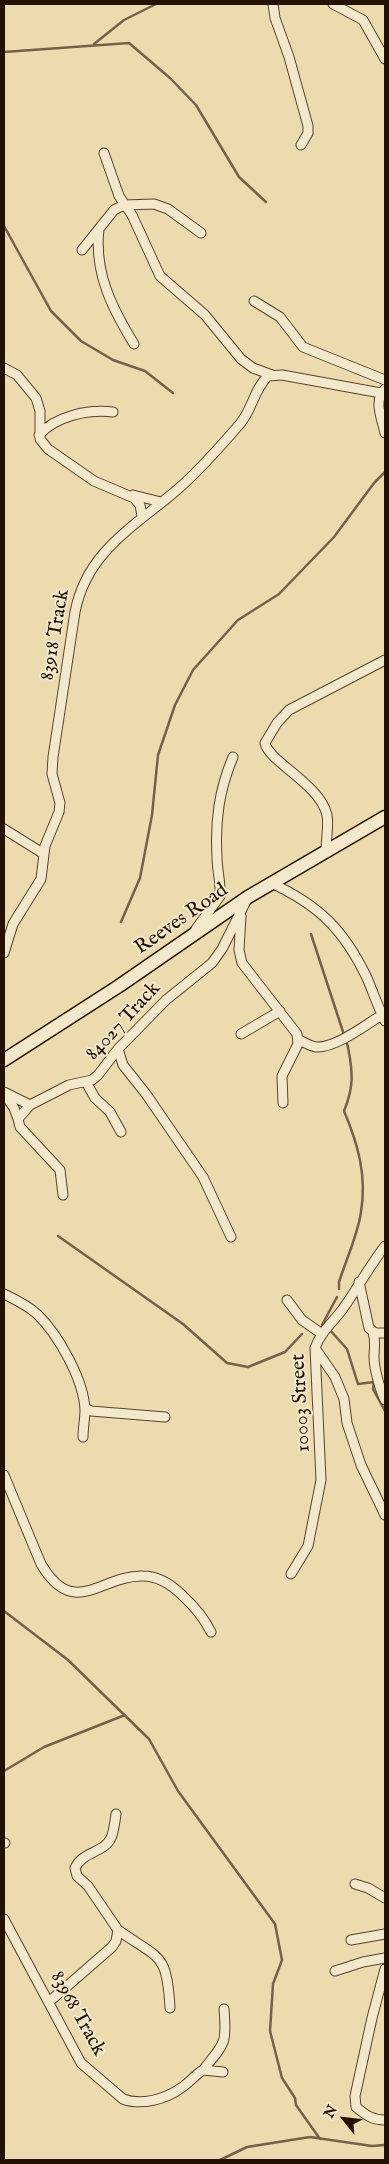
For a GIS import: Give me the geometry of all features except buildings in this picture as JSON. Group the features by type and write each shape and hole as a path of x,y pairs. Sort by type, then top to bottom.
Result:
{"street":[{"path":"273,4 275,18 290,57 308,126 308,133 301,145"},
{"path":"334,4 363,20 385,59"},
{"path":"104,152 124,205 132,215 160,276 205,315 241,359 253,368 272,375 383,391 378,402 385,433"},
{"path":"82,250 99,226 114,210 124,205 154,204 168,209 201,233"},
{"path":"99,226 98,264 104,285 113,310 134,344"},
{"path":"254,300 280,317 303,347 385,380"},
{"path":"4,368 17,375 36,398 40,411 39,435 48,450 70,466 102,484 130,495 161,502"},
{"name":"83918 Track","path":"4,953 13,924 41,879 46,842 59,812 52,765 80,590 91,568 142,516 190,477 241,424 264,380 272,375"},
{"path":"39,435 49,424 75,415 93,411 113,412"},
{"path":"130,495 138,502 142,516"},
{"path":"326,850 327,818 323,806 307,784 272,753 265,743 277,723 289,710 385,660"},
{"path":"193,934 220,896 217,858 217,809 222,786 233,757"},
{"name":"Reeves Road","path":"4,1060 120,986 248,897 385,817"},
{"path":"4,829 44,854"},
{"path":"271,883 308,902 335,927 354,953 384,1018 345,1038 322,1046 312,1046 298,1039"},
{"name":"84027 Track","path":"18,1119 30,1105 69,1085 86,1082 98,1075 118,1049 166,1000 212,963 248,897"},
{"path":"242,910 239,956 248,972 292,1026 298,1039 296,1050 282,1076 283,1103"},
{"path":"241,1034 280,1011"},
{"path":"118,1049 123,1065 146,1094 203,1177 231,1237"},
{"path":"86,1082 94,1098 110,1112 121,1132"},
{"path":"4,1093 30,1105"},
{"path":"4,1093 14,1108 20,1127 60,1170 63,1195"},
{"name":"10003 Street","path":"291,1574 308,1546 321,1480 315,1348 322,1334 342,1310 359,1282 385,1246"},
{"path":"359,1282 367,1320 373,1332 376,1346 374,1359 378,1384 385,1400"},
{"path":"4,1294 24,1304 50,1329 72,1366 80,1384 85,1408 83,1437"},
{"path":"287,1300 302,1320 322,1334"},
{"path":"373,1332 385,1333"},
{"path":"315,1348 335,1377 344,1399 350,1436 385,1515"},
{"path":"85,1408 92,1411 165,1417"},
{"path":"4,1475 41,1564 58,1585 71,1590 85,1592 136,1576 159,1579 176,1589 194,1606 206,1620 211,1632"},
{"path":"116,1814 112,1837 107,1844 84,1855 75,1868 77,1876 88,1886 118,1930 162,1962 168,1979 170,2008"},
{"path":"355,1884 368,1888 385,1898"},
{"name":"83968 Track","path":"4,1919 50,2001 81,2063 123,2098 130,2101 165,2097 182,2088 203,2070 224,2045 227,2034 224,2009"},
{"path":"50,2001 112,1947 116,1941 118,1930"},
{"path":"351,1940 385,1934"},
{"path":"335,1971 362,1962 385,1958"},
{"path":"385,1969 355,2096 356,2107 375,2120 385,2120"},
{"path":"203,2070 223,2072"}],"waterway":[{"path":"94,44 124,20 156,4"},
{"path":"4,52 129,43 170,78 196,105 239,177 266,202"},
{"path":"4,226 51,311 81,341 113,360 145,371 173,393"},
{"path":"121,922 140,878 152,815 158,755 175,705 193,670 238,620 279,594 334,537 374,483 385,472"},
{"path":"311,934 348,1047 352,1080 350,1095 344,1111 357,1148 362,1173 363,1199 359,1220 355,1238 339,1282 339,1289"},
{"path":"58,1236 183,1324 227,1363 248,1367 285,1352 302,1334"},
{"path":"322,1325 337,1297"},
{"path":"329,1329 347,1349 358,1384 374,1382 373,1389 385,1411"},
{"path":"4,1611 68,1660 149,1739 178,1791 275,1924 282,1960 273,1984 270,2031 282,2078 295,2098 296,2105 320,2139"},
{"path":"4,1771 44,1747 125,1715"},
{"path":"220,2160 247,2147 310,2137 372,2146 385,2145"}]}
